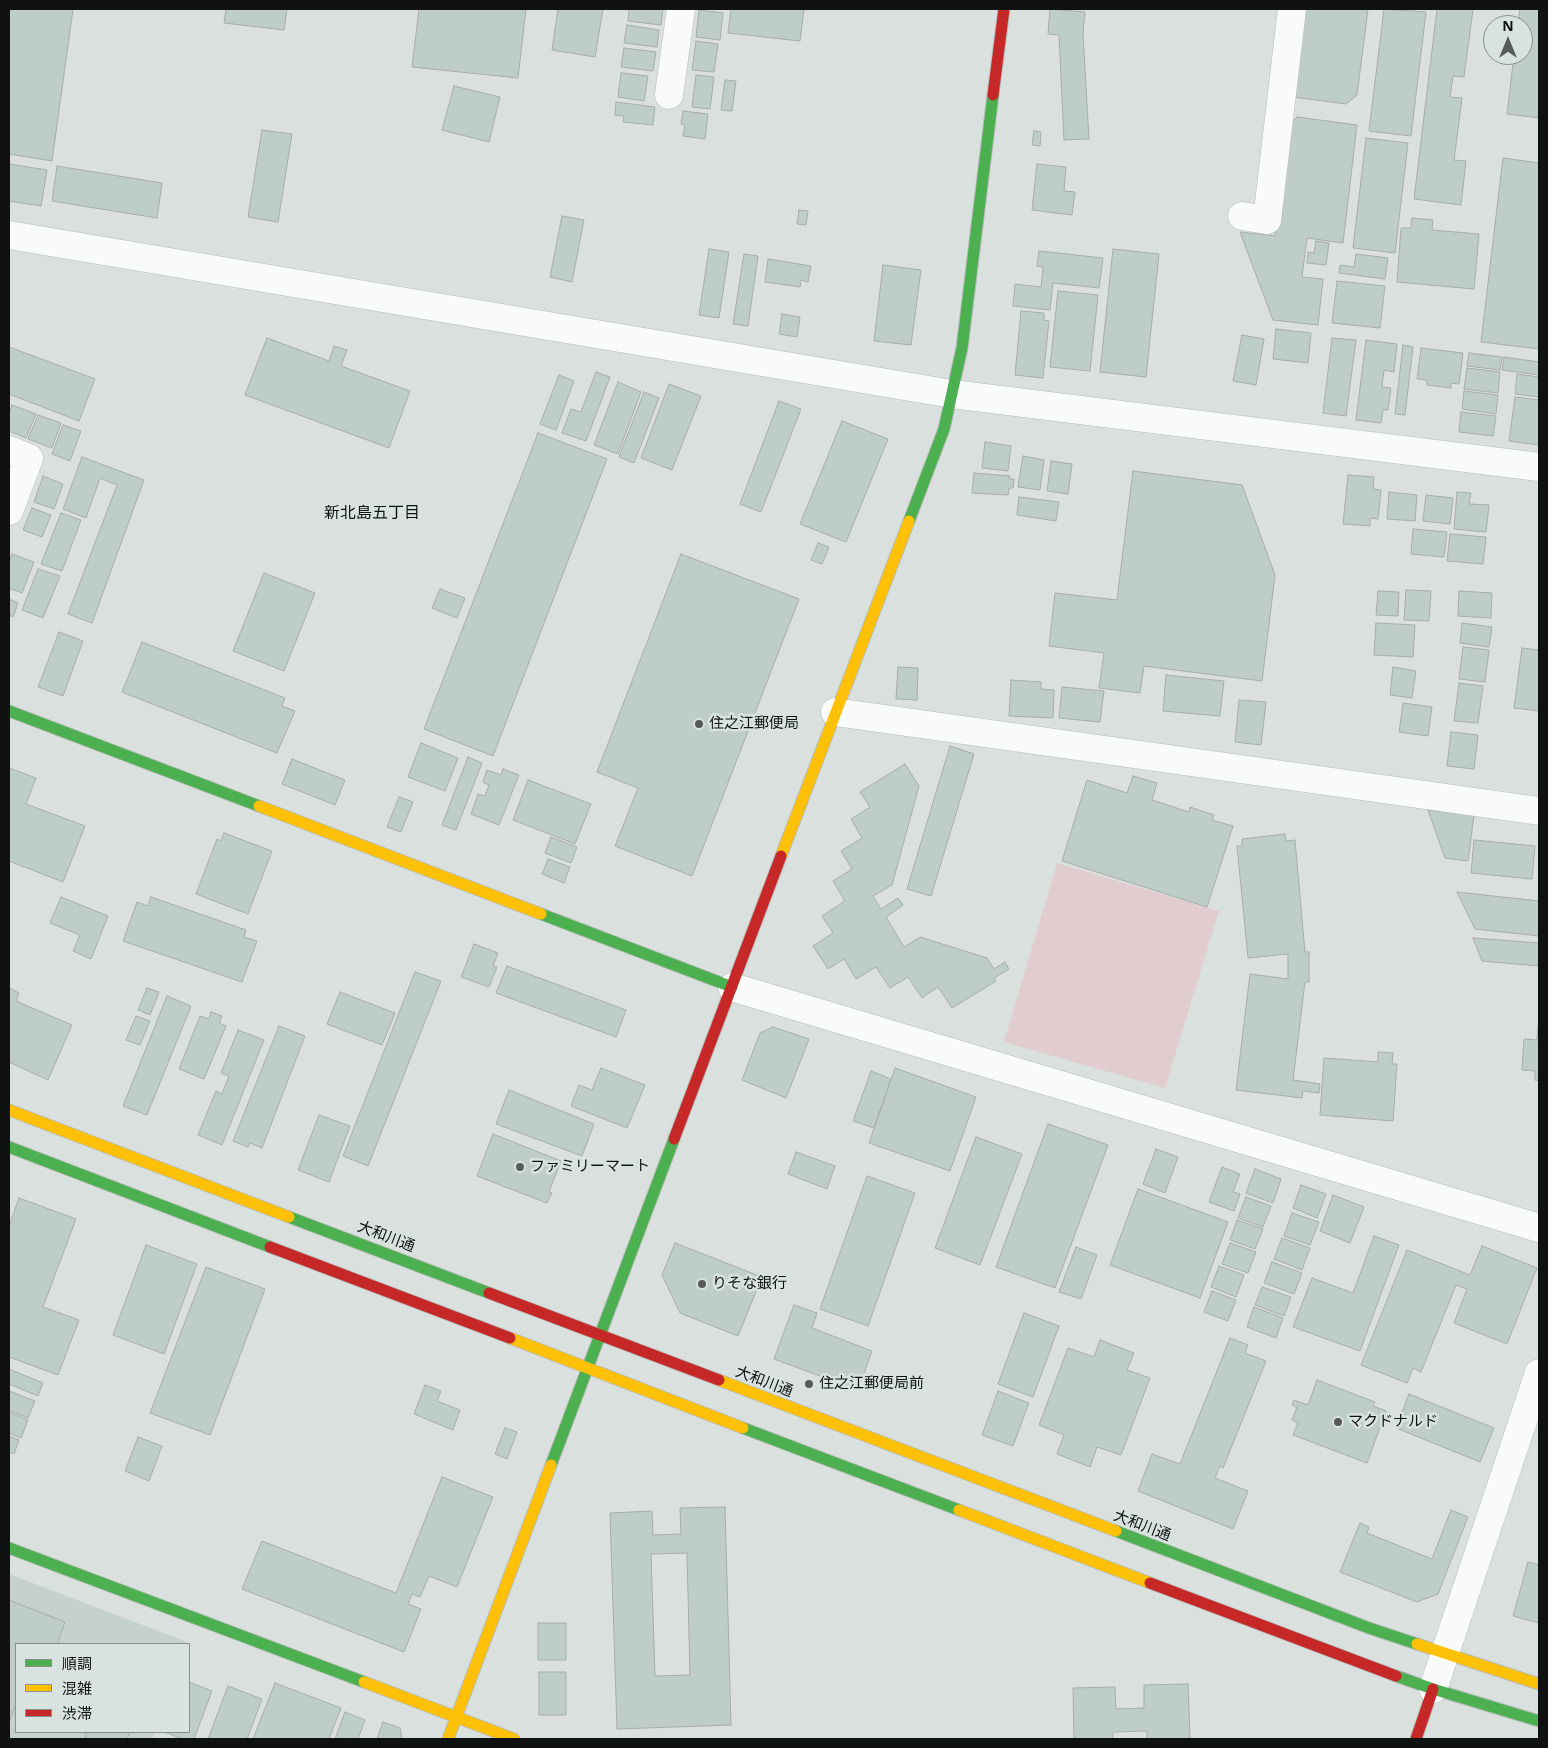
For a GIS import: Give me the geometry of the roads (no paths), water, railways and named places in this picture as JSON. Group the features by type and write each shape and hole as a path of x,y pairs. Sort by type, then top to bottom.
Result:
{"street":[{"path":"669,95 681,9"},
{"path":"448,1739 835,712 944,429 962,348 1004,9"},
{"path":"1242,216 1267,220 1292,9"},
{"path":"9,235 952,394 1539,468"},
{"path":"9,450 29,458 9,510"},
{"path":"9,711 732,987 1539,1228"},
{"path":"835,712 1539,811"},
{"name":"大和川通","path":"9,1110 1368,1628 1539,1684"},
{"path":"9,1147 1357,1662 1433,1689 1539,1721"},
{"path":"1416,1739 1539,1373"},
{"path":"9,1548 514,1739"}],"place":[{"name":"住之江郵便局","path":"699,724"},
{"name":"ファミリーマート","path":"520,1167"},
{"name":"りそな銀行","path":"702,1284"},
{"name":"住之江郵便局前","path":"809,1384"},
{"name":"マクドナルド","path":"1338,1422"}],"district":[{"name":"新北島五丁目","path":"372,513"}]}
